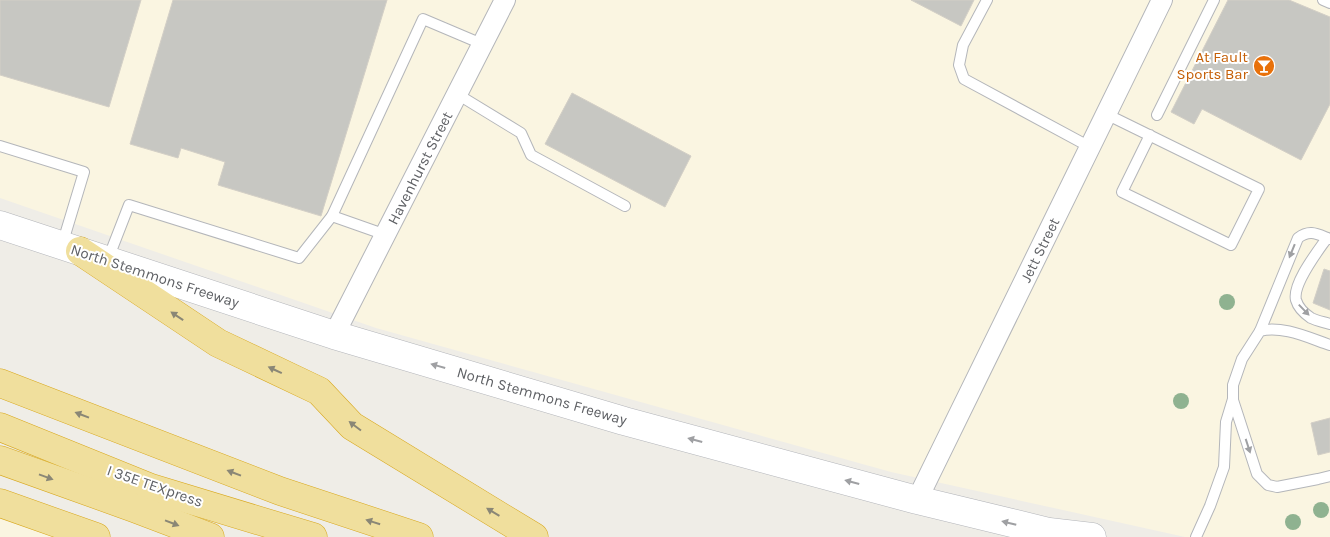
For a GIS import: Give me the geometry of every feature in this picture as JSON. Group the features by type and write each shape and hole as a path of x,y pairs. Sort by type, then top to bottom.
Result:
{"highway":[{"path":"71,248 218,343 319,391 352,426 534,537"},
{"path":"0,383 280,491 419,537"},
{"name":"I 35E TEXpress","path":"0,427 151,488 312,537"},
{"path":"0,460 210,537"},
{"path":"0,503 96,537"}],"main road":[{"name":"North Stemmons Freeway","path":"0,225 334,335 624,421 917,500 1049,532 1092,537"}],"street":[{"name":"Havenhurst Street","path":"334,335 505,0"},
{"name":"Jett Street","path":"917,500 1162,0"}],"lane":[{"path":"987,0 963,45 959,65 964,79 1090,147"},
{"path":"1157,116 1214,0"},
{"path":"1323,0 1330,3"},
{"path":"108,260 129,205 298,258 332,216 423,19 482,44"},
{"path":"457,94 521,133 531,155 625,206"},
{"path":"1106,114 1150,135 1259,189 1231,245 1122,192 1150,135"},
{"path":"0,146 84,172 71,248"},
{"path":"332,216 386,235"},
{"path":"1196,537 1224,468 1226,422 1232,399 1233,384 1242,359 1260,331 1298,238 1311,232 1329,238 1311,261 1301,279 1296,292 1296,301 1301,309 1312,318 1330,324"},
{"path":"1260,331 1279,328 1330,345"},
{"path":"1232,399 1257,474 1268,485 1277,487 1330,476"}],"shaded area":[{"path":"0,0 1330,0 1330,537 1185,537 891,472 376,328 0,198"},
{"path":"0,501 103,537 0,537"}],"building":[{"path":"0,0 141,0 109,107 0,75"},
{"path":"173,0 387,0 321,216 218,185 225,162 181,148 178,158 130,144"},
{"path":"911,0 974,0 961,26"},
{"path":"1228,0 1289,0 1330,17 1330,104 1301,160 1202,109 1194,124 1171,112"},
{"path":"572,93 691,156 665,207 545,144"},
{"path":"1324,269 1330,271 1330,310 1313,303"},
{"path":"1330,418 1330,452 1318,455 1311,423"}],"place":[{"name":"At Fault Sports Bar","path":"1264,66"}]}
